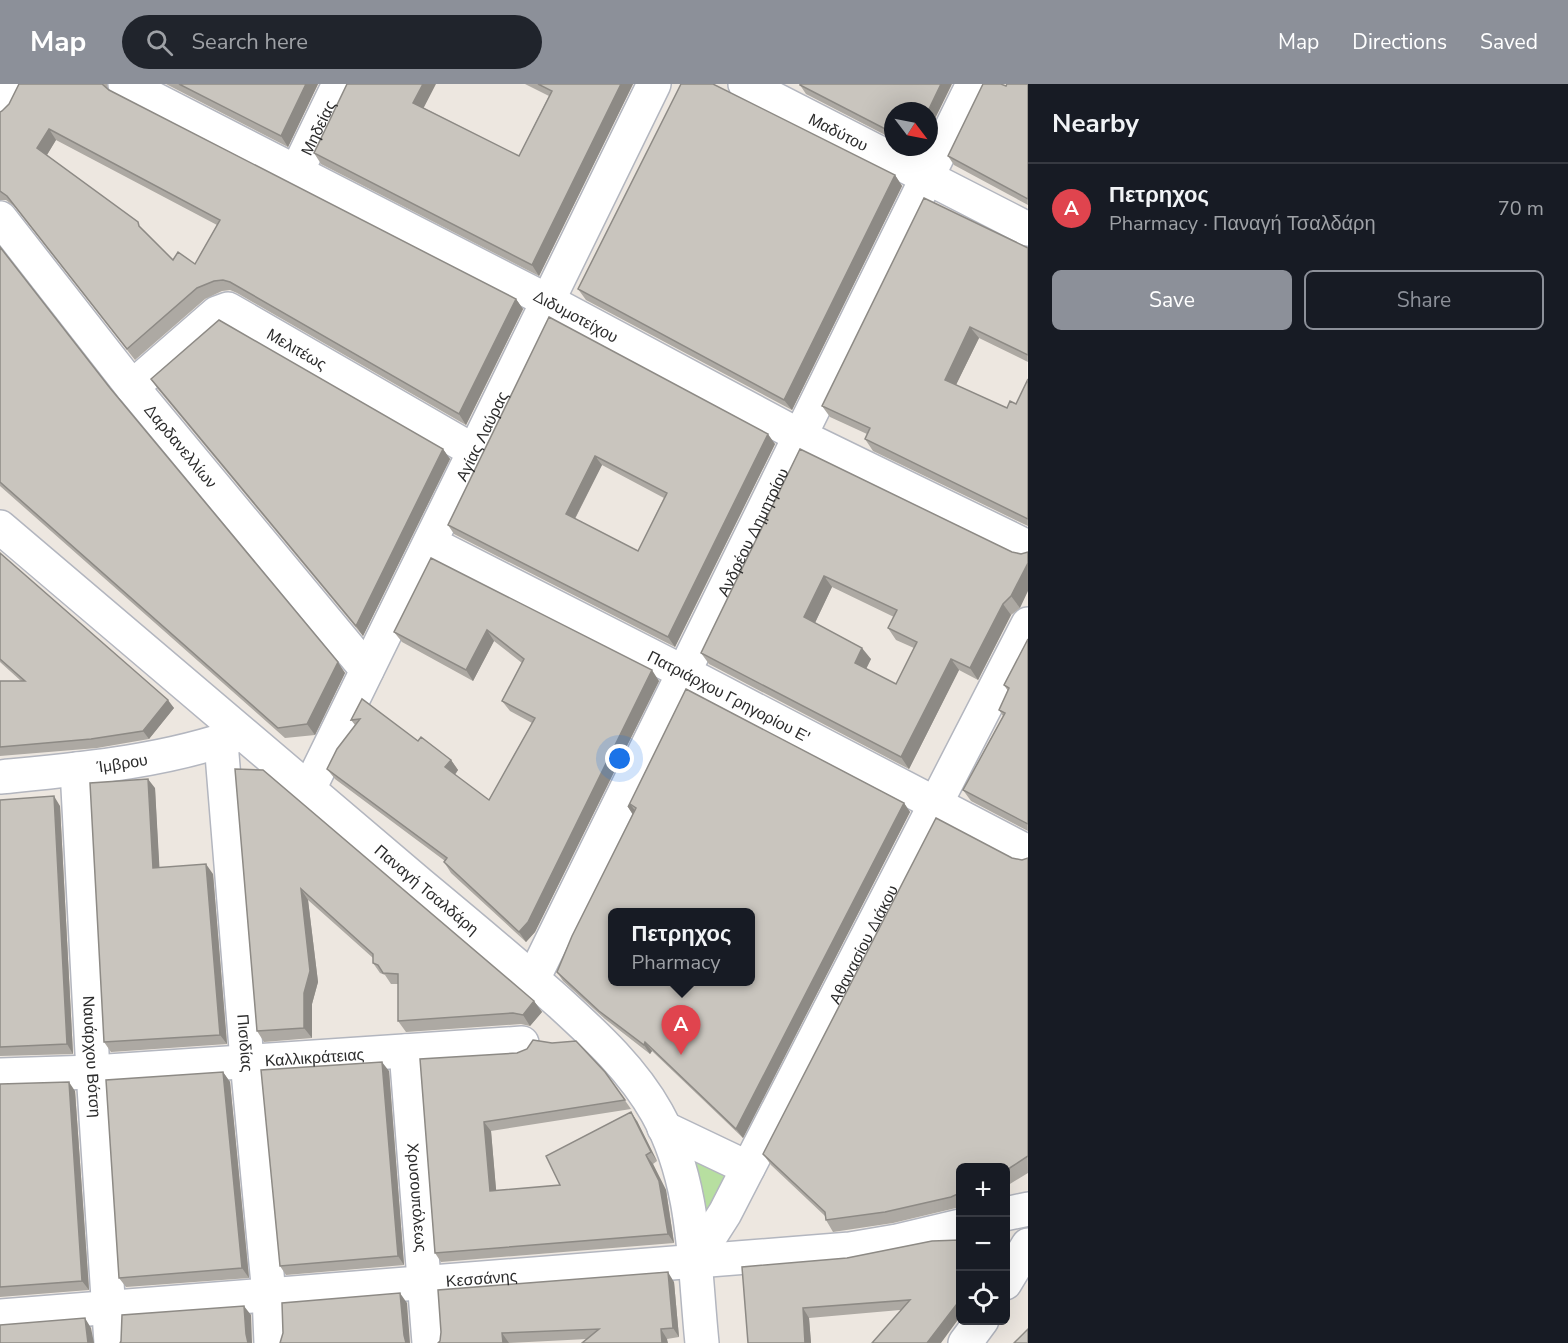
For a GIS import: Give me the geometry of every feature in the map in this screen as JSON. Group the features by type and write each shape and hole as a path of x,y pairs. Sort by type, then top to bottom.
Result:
{"street":[{"path":"0,106 10,84"},
{"name":"Διδυμοτείχου","path":"125,84 297,171 800,436 1028,547"},
{"name":"Μηδείας","path":"297,171 339,84"},
{"name":"Αγίας Λαύρας","path":"309,789 654,84"},
{"name":"Μαδύτου","path":"745,84 1028,229"},
{"name":"Ανδρέου Δημητρίου","path":"533,979 973,84"},
{"name":"Δαρδανελλίων","path":"0,218 132,387 367,670"},
{"name":"Μελιτέως","path":"132,387 216,313 228,309 474,451"},
{"name":"Παναγή Τσαλδάρη","path":"0,527 231,738 309,789 533,979 624,1066 645,1093 664,1128 683,1182 695,1260 702,1343"},
{"name":"Πατριάρχου Γρηγορίου Ε'","path":"430,543 1028,852"},
{"name":"Αθανασίου Διάκου","path":"695,1260 725,1213 1028,624"},
{"name":"Ίμβρου","path":"0,777 77,770 174,755 231,738"},
{"name":"Πισιδίας","path":"231,738 247,1061 269,1295 271,1343"},
{"name":"Ναυάρχου Βότση","path":"77,770 93,1072 111,1343"},
{"name":"Καλλικράτειας","path":"0,1075 93,1072 522,1043"},
{"name":"Χρυσουπόλεως","path":"406,1052 429,1343"},
{"path":"664,1128 748,1168"},
{"path":"1010,1213 1028,1209"},
{"name":"Κεσσάνης","path":"0,1316 850,1249 956,1227"},
{"path":"1010,1275 1028,1245"},
{"path":"965,1343 978,1325"}],"green space":[{"path":"691,1158 722,1173 724,1177 718,1211 708,1213 705,1209"}],"building":[{"path":"19,84 102,84 109,90 516,299 459,414 223,280 197,288 127,349 7,196 0,191 0,112 9,104","holes":["49,129 220,220 195,264 178,252 173,260 139,226 138,222 37,148"]},
{"path":"179,84 306,84 281,136"},
{"path":"347,84 423,84 413,103 519,156 552,91 538,84 621,84 532,265 314,153"},
{"path":"681,84 713,84 895,175 784,400 578,289"},
{"path":"941,84 932,102 884,102 884,128 800,85"},
{"path":"983,84 1006,86 1007,84 1028,84 1028,199 948,156"},
{"path":"924,198 1028,248 1028,355 970,327 945,380 1007,408 1010,401 1016,404 1028,379 1028,519 865,439 870,428 822,406"},
{"path":"0,247 110,388 338,662 307,724 278,728 0,482"},
{"path":"549,317 768,434 668,637 448,525","holes":["595,456 667,493 638,551 566,514"]},
{"path":"219,320 443,449 356,626 151,379"},
{"path":"800,449 1012,552 1021,554 1028,552 1028,563 1011,596 1003,604 970,668 951,659 901,757 701,653","holes":["824,576 897,610 888,628 917,642 896,684 855,663 862,648 804,617"]},
{"path":"0,553 168,700 143,731 91,739 0,747 0,681 25,681 0,659"},
{"path":"431,558 652,670 528,922 519,932 444,862 447,858 327,769 337,749 360,719 351,720 362,699 418,741 421,737 451,760 445,767 489,800 535,718 502,701 524,659 487,630 466,670 394,632"},
{"path":"1028,639 1028,824 963,790 1005,713 999,710 1009,688 1004,685"},
{"path":"686,689 904,803 736,1129 645,1042 644,1045 599,1011 557,972 572,936 636,808 630,804 628,807"},
{"path":"235,769 263,770 534,1001 523,1015 513,1013 398,1021 398,974 383,973 378,965 373,963 373,954 301,889 310,971 304,993 304,1028 257,1031"},
{"path":"148,779 153,868 206,864 220,1035 104,1042 90,783"},
{"path":"54,796 67,1044 0,1047 0,800"},
{"path":"936,818 1012,858 1022,860 1028,858 1028,1156 1010,1168 1010,1163 956,1163 956,1195 951,1197 885,1212 826,1220 825,1212 763,1154"},
{"path":"533,1040 552,1043 576,1041 605,1072 625,1100 484,1122 490,1191 560,1185 546,1156 631,1112 651,1152 646,1155 659,1181 668,1234 435,1253 420,1059 517,1053 527,1049"},
{"path":"382,1062 398,1256 280,1266 261,1070"},
{"path":"223,1072 242,1268 119,1278 106,1080"},
{"path":"69,1082 82,1281 0,1287 0,1084"},
{"path":"956,1240 956,1305 927,1343 872,1343 910,1300 803,1308 805,1343 748,1343 742,1267 847,1258 932,1241"},
{"path":"668,1272 673,1328 661,1329 662,1343 582,1343 599,1329 502,1333 503,1343 438,1343 441,1332 438,1290"},
{"path":"400,1293 406,1343 280,1343 283,1333 282,1303"},
{"path":"244,1306 248,1343 120,1343 122,1315"},
{"path":"85,1318 88,1343 0,1343 0,1325"},
{"path":"1028,1329 1028,1343 1014,1343"}],"place":[{"name":"Πετρηχος","path":"681,1055"}]}
